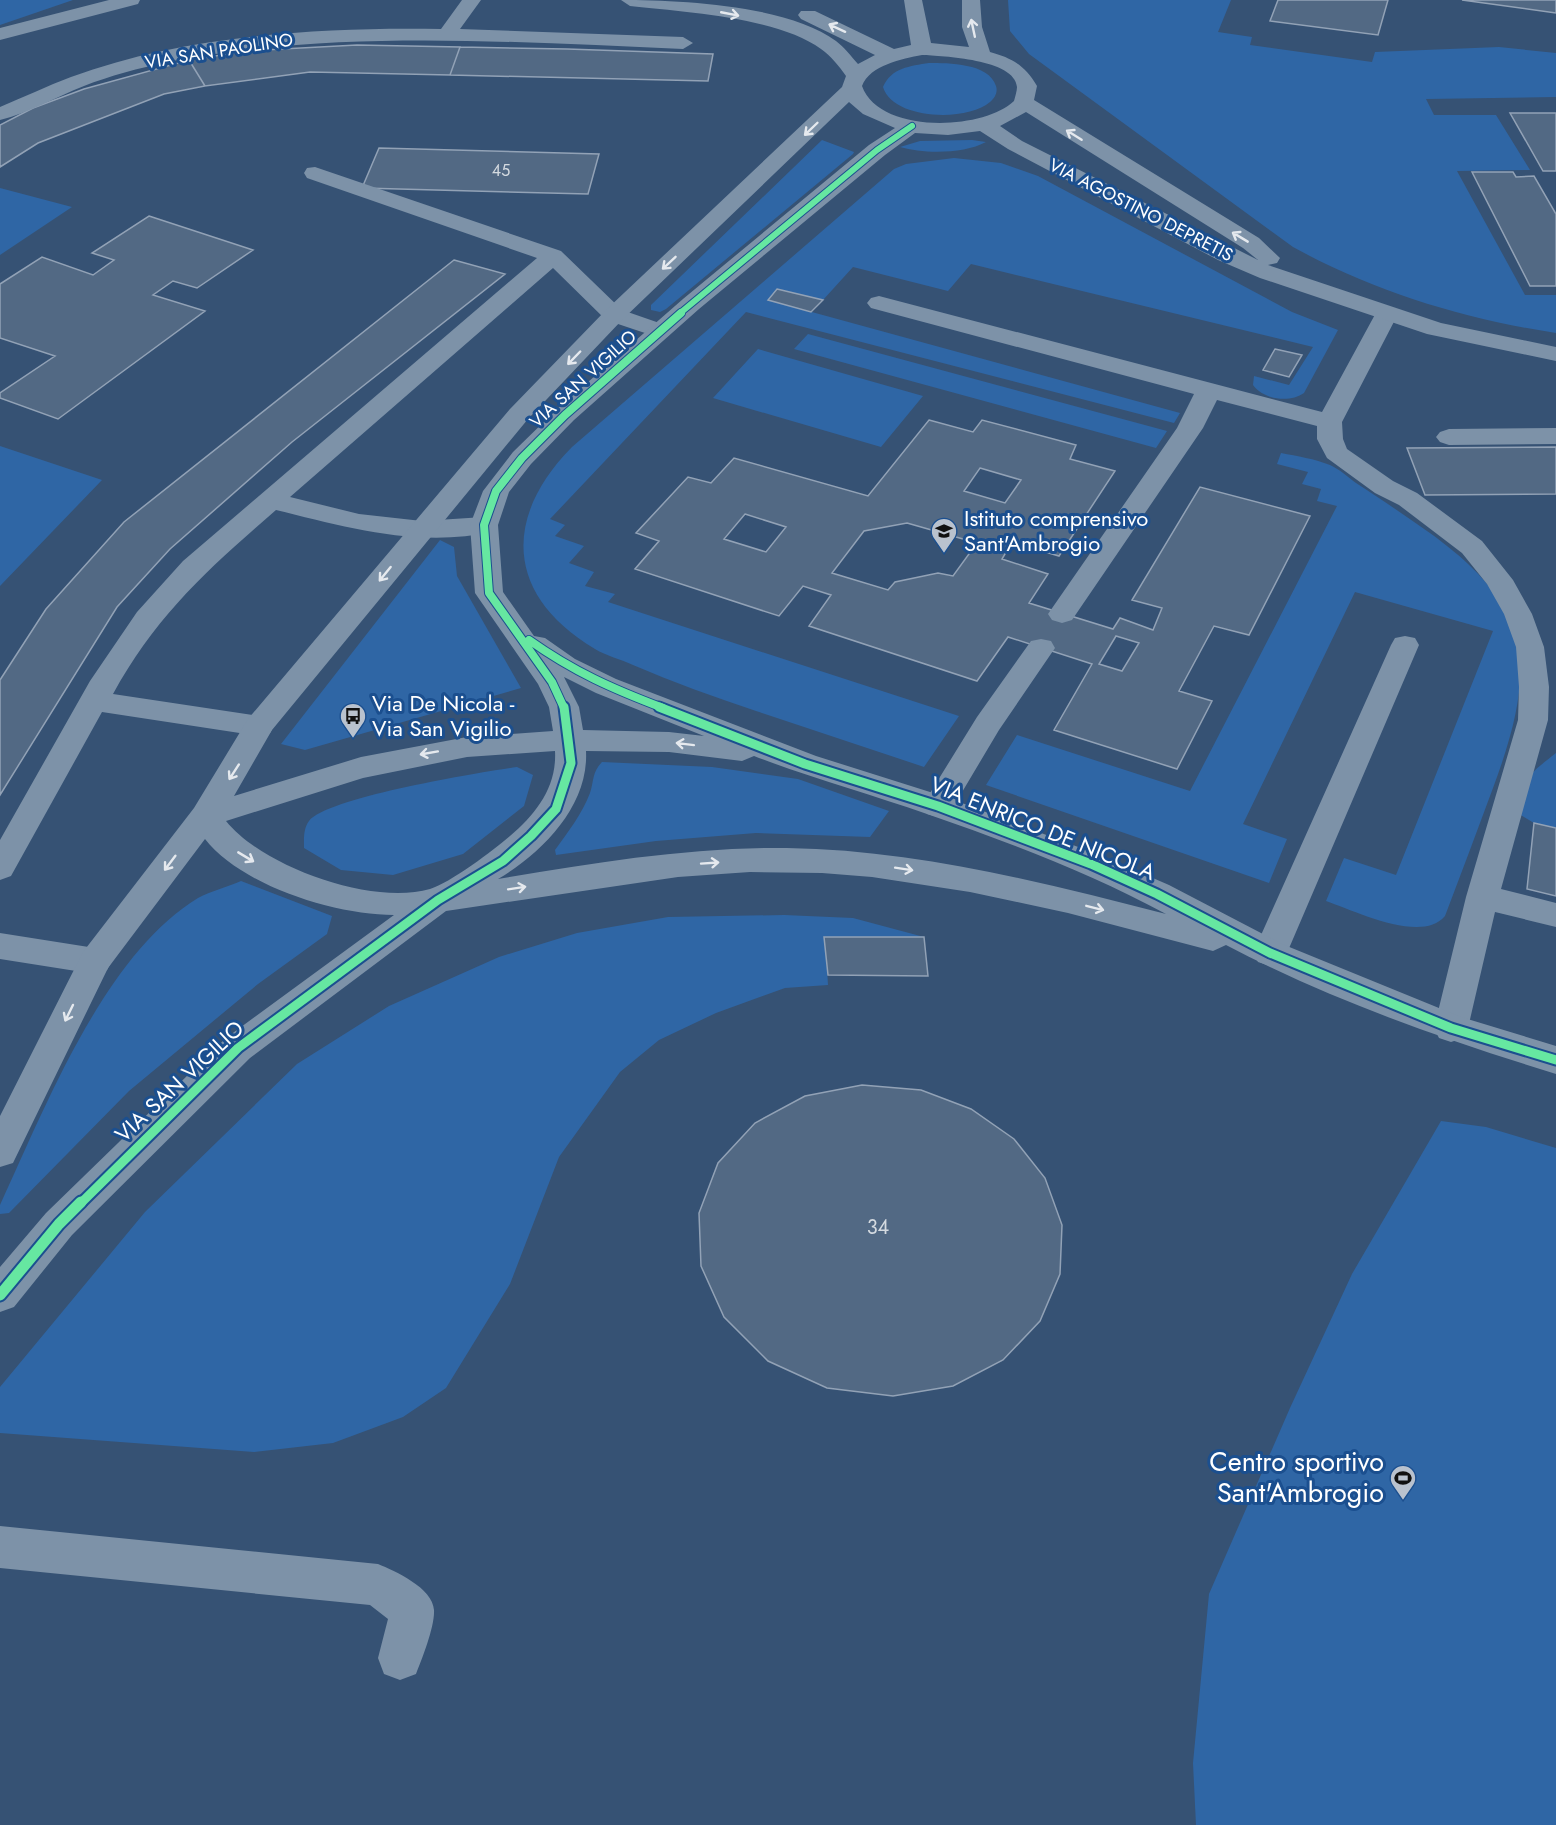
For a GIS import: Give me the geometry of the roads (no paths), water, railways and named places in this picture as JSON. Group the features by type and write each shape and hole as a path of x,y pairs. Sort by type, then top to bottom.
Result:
{"street":[{"path":"0,34 131,0"},
{"path":"446,35 472,0"},
{"path":"630,0 708,9 770,22 824,43 854,81 857,100 870,111 912,126 960,128 984,124 1005,117 1023,103"},
{"path":"749,0 801,12 890,55"},
{"path":"913,0 922,49"},
{"path":"971,0 972,27 981,55"},
{"name":"VIA SAN PAOLINO","path":"0,114 42,93 168,55 277,38 446,35 683,43"},
{"name":"VIA SAN VIGILIO","path":"0,1152 95,961 205,816 260,726 519,414 614,315 854,81 869,63 890,55 922,49 952,50 981,55 1015,70 1024,80 1028,91 1023,103"},
{"name":"VIA AGOSTINO DEPRETIS","path":"1023,103 1041,111 1075,136 1251,243 1304,284"},
{"name":"VIA AGOSTINO DEPRETIS","path":"984,124 1015,145 1226,255 1386,314 1435,329 1556,354"},
{"name":"VIA SAN VIGILIO","path":"570,740 564,706 552,682 489,593 484,525 496,491 522,458 565,415 660,331 877,150 912,126"},
{"name":"VIA SAN VIGILIO","path":"315,173 554,256 614,315"},
{"path":"0,868 105,681 147,618 193,567 554,256"},
{"path":"879,303 1329,422"},
{"path":"1386,314 1329,422 1330,439 1336,453 1384,488 1408,499 1472,547 1499,580 1518,614 1530,647 1534,687 1533,720 1482,897 1450,1028"},
{"path":"614,315 660,331"},
{"path":"1062,614 1190,428 1209,390"},
{"path":"1449,437 1556,436"},
{"path":"269,501 359,522 422,529 484,525"},
{"name":"VIA ENRICO DE NICOLA","path":"517,632 578,673 805,764 938,806 1091,864 1157,894 1270,953 1450,1028 1556,1060"},
{"path":"1270,953 1405,645"},
{"path":"938,806 988,724 1041,648"},
{"path":"95,700 260,726"},
{"name":"VIA ENRICO DE NICOLA","path":"805,764 736,750 669,742 570,740 467,747 422,754 361,768 205,816 233,849 258,864 314,889 377,903 438,900 648,868 765,860 821,861 889,867 980,882 1083,905 1270,953"},
{"name":"VIA ENRICO DE NICOLA","path":"438,900 503,861 556,809 571,763 570,740"},
{"path":"1482,897 1556,915"},
{"name":"VIA SAN VIGILIO","path":"0,1295 59,1224 238,1048 438,900"},
{"path":"0,946 95,961"},
{"path":"0,1547 378,1585 411,1610 400,1658"}],"place":[{"name":"Istituto comprensivo Sant'Ambrogio","path":"944,554"},
{"name":"Via De Nicola - Via San Vigilio","path":"353,739"},
{"name":"Centro sportivo Sant'Ambrogio","path":"1403,1501"}]}
